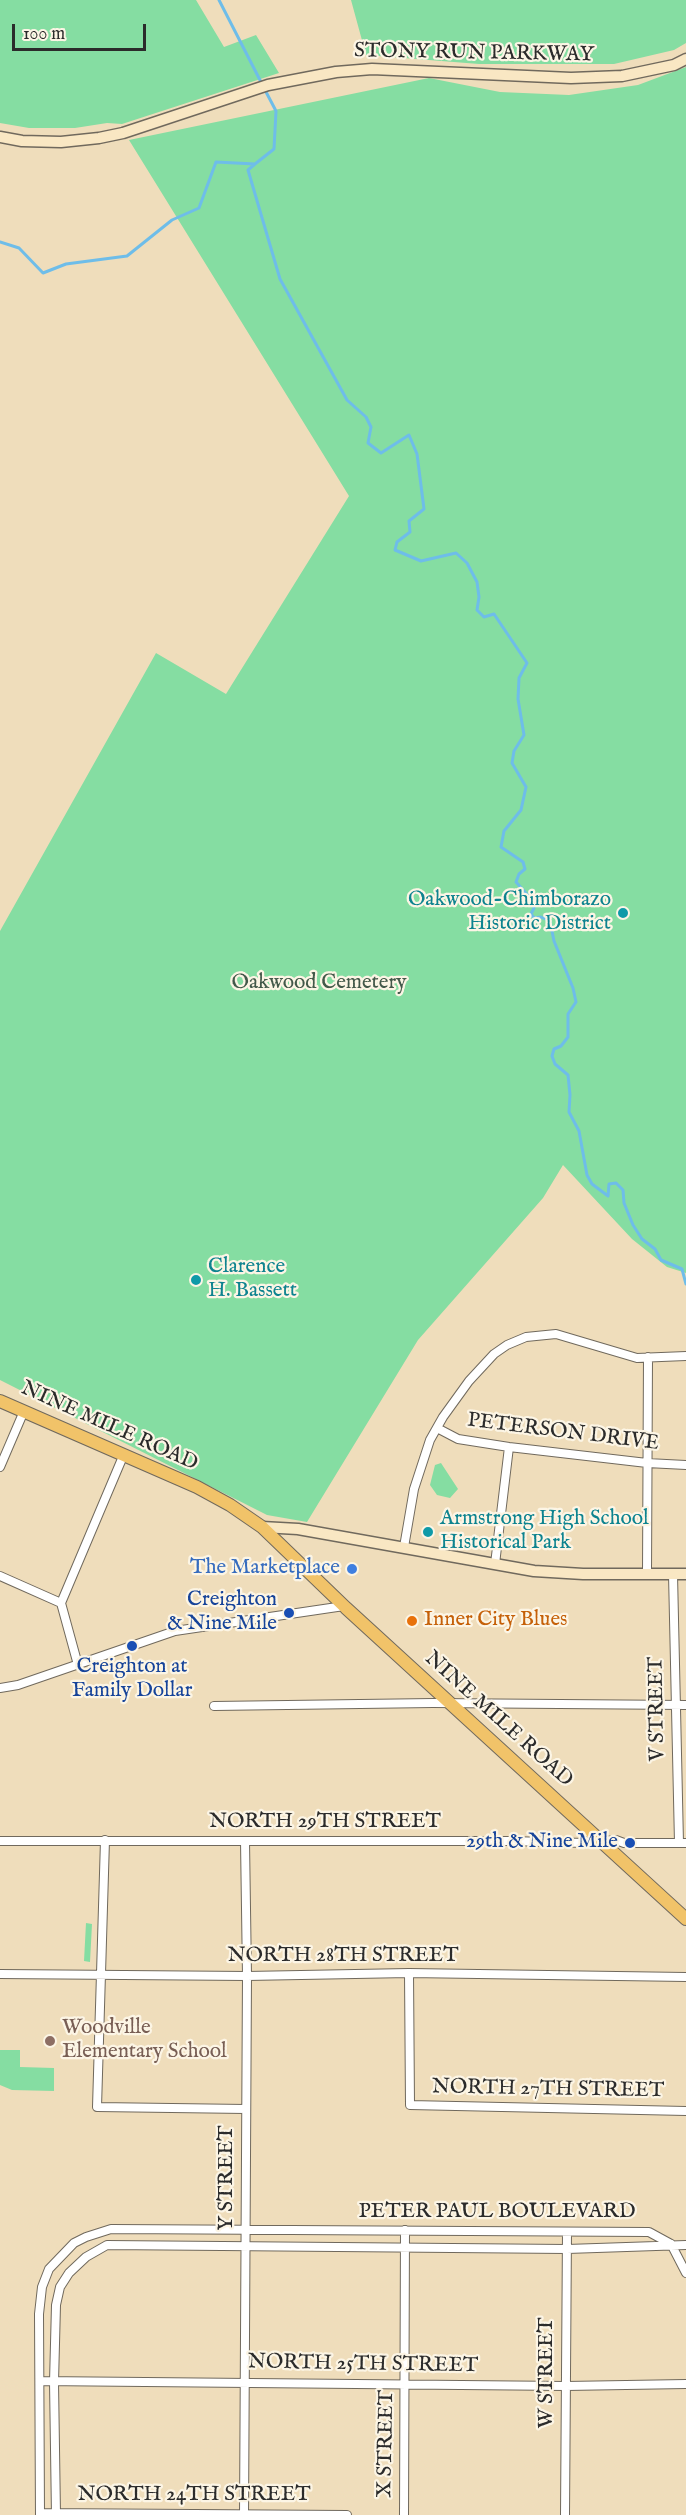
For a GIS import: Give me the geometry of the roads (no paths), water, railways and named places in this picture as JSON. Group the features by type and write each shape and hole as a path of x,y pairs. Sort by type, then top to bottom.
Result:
{"main road":[{"name":"NINE MILE ROAD","path":"0,1401 203,1490 262,1527 344,1606 686,1919"}],"street":[{"name":"STONY RUN PARKWAY","path":"0,137 22,141 61,142 99,138 123,133 268,85 336,72 372,69 571,78 622,76 674,65 686,59"},
{"path":"404,1547 417,1478 430,1440 469,1381 494,1354 516,1340 555,1334 632,1356 686,1356"},
{"path":"647,1573 648,1357"},
{"path":"0,1467 24,1411"},
{"name":"PETERSON DRIVE","path":"437,1428 463,1440 509,1447 647,1463 686,1465"},
{"path":"495,1564 509,1447"},
{"path":"78,1665 61,1603 124,1454"},
{"path":"262,1527 298,1529 559,1573 686,1574"},
{"name":"V STREET","path":"673,1574 682,1843"},
{"path":"0,1576 61,1603"},
{"path":"0,1688 78,1665 175,1631 344,1606"},
{"path":"214,1706 451,1703 686,1705"},
{"path":"105,1840 97,2107 246,2109"},
{"name":"NORTH 29TH STREET","path":"0,1841 682,1843"},
{"name":"Y STREET","path":"244,2514 247,1976 245,1841"},
{"name":"NORTH 28TH STREET","path":"0,1974 247,1976 409,1973 686,1977"},
{"name":"NORTH 27TH STREET","path":"409,1973 410,2105 686,2111"},
{"name":"PETER PAUL BOULEVARD","path":"40,2514 39,2314 42,2287 49,2269 74,2243 111,2229 649,2232 671,2244"},
{"name":"X STREET","path":"404,2515 405,2230"},
{"name":"W STREET","path":"565,2515 567,2232"},
{"path":"671,2244 686,2245"},
{"path":"671,2244 686,2273"},
{"name":"PETER PAUL BOULEVARD","path":"56,2514 54,2382 56,2305 60,2286 69,2273 87,2257 107,2245 567,2249 671,2244"},
{"name":"NORTH 25TH STREET","path":"40,2381 566,2386 686,2384"},
{"name":"NORTH 24TH STREET","path":"40,2514 347,2515"}],"waterway":[{"path":"219,0 262,84"},
{"path":"0,242 19,248 43,273 66,264 127,256 172,220 199,208 216,162 255,164 274,149 276,111 265,90"},
{"path":"255,164 248,170 280,279 347,400 366,417 371,427 368,443 381,453 409,435 417,454 424,509 409,521 410,532 397,542 395,550 421,561 456,553 467,563 477,582 479,597 477,610 484,617 494,614 527,663 519,678 518,699 524,735 514,751 512,763 526,787 521,810 504,831 501,847 523,862 525,869 519,874 516,882 532,900 534,908 531,914 534,918 541,917 550,921 554,941 573,988 576,1002 568,1014 568,1037 561,1046 554,1049 552,1056 555,1064 568,1075 569,1112 579,1131 587,1175 592,1184 608,1196 609,1184 616,1183 623,1190 624,1203 642,1239 655,1249 661,1260 682,1269 686,1284"}],"place":[{"name":"Oakwood-Chimborazo Historic District","path":"623,913"},
{"name":"Clarence H. Bassett","path":"196,1280"},
{"name":"Armstrong High School Historical Park","path":"428,1532"},
{"name":"The Marketplace","path":"352,1569"},
{"name":"Creighton & Nine Mile","path":"289,1613"},
{"name":"Inner City Blues","path":"412,1621"},
{"name":"Creighton at Family Dollar","path":"132,1646"},
{"name":"29th & Nine Mile","path":"630,1843"},
{"name":"Woodville Elementary School","path":"50,2041"}],"park label":[{"name":"Oakwood Cemetery","path":"319,984"}]}
